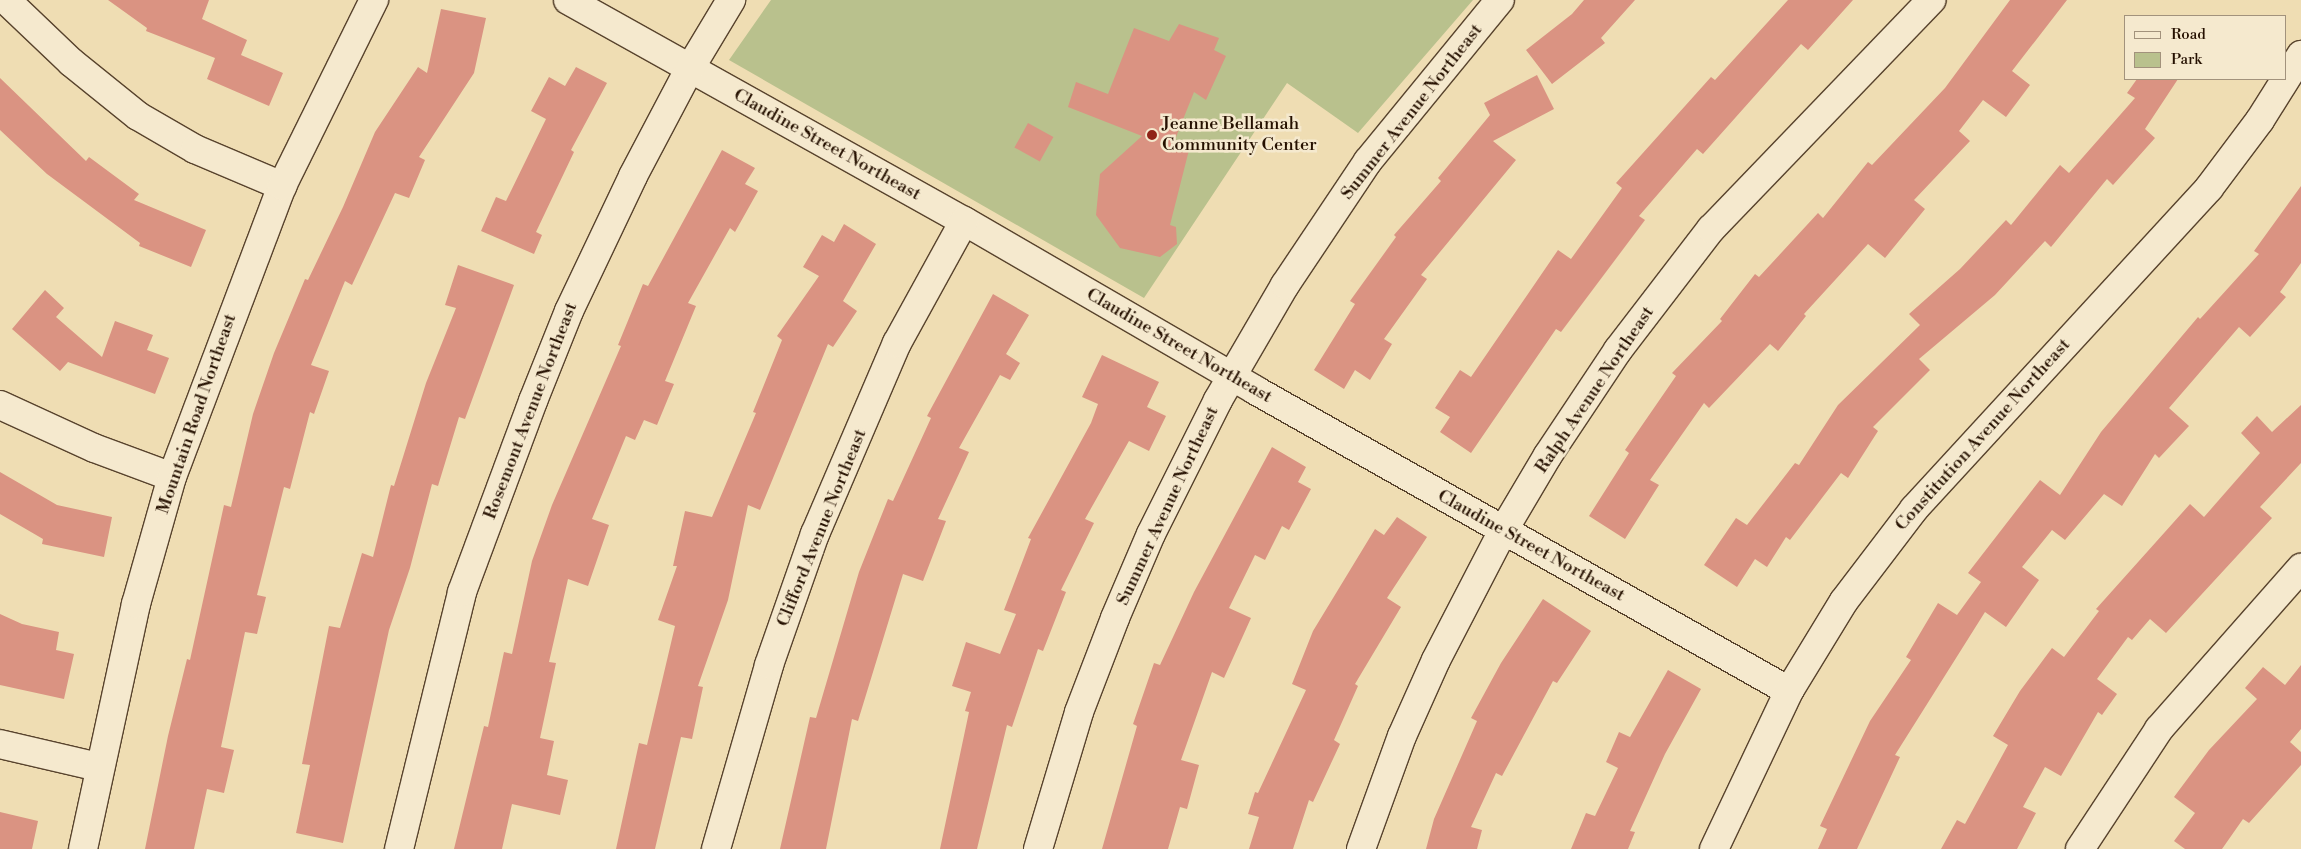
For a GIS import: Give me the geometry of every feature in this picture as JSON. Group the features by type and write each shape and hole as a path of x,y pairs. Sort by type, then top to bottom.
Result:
{"street":[{"path":"6,0 71,62 138,116 195,149 282,186"},
{"name":"Mountain Road Northeast","path":"83,849 99,767 136,604 172,477 282,186 374,0"},
{"name":"Claudine Street Northeast","path":"568,0 690,70 964,221 1503,531 1790,691"},
{"name":"Rosemont Avenue Northeast","path":"398,849 462,592 507,469 569,311 634,176 690,70 731,0"},
{"name":"Summer Avenue Northeast","path":"1038,849 1079,712 1115,618 1151,534 1231,376 1285,285 1368,162 1500,0"},
{"name":"Ralph Avenue Northeast","path":"1361,849 1406,728 1436,660 1503,531 1548,455 1618,350 1711,229 1931,0"},
{"name":"Constitution Avenue Northeast","path":"2286,79 2301,55"},
{"name":"Constitution Avenue Northeast","path":"1714,849 1790,691 1844,601 1914,509 2209,188 2260,120 2285,80"},
{"name":"Clifford Avenue Northeast","path":"716,849 769,665 815,534 897,343 964,221"},
{"path":"0,405 94,448 172,477"},
{"path":"2080,849 2159,729 2301,568"},
{"path":"0,744 99,767"}],"green space":[{"path":"771,0 1473,0 1358,133 1287,83 1144,298 729,60"}],"building":[{"path":"108,0 209,0 202,19 247,40 241,55 283,73 269,106 207,79 215,58 146,31 147,28"},
{"path":"1584,0 1635,0 1601,38 1605,43 1552,84 1526,50 1572,14"},
{"path":"1788,0 1853,0 1808,50 1801,44 1703,154 1697,149 1639,216 1645,220 1561,332 1556,329 1471,453 1440,432 1450,417 1435,408 1460,370 1471,377 1558,250 1571,259 1622,188 1616,183 1711,77 1715,80"},
{"path":"2010,0 2067,0 2012,71 2030,85 2006,117 1983,100 1959,131 1970,141 1914,200 1925,209 1885,258 1868,244 1804,314 1806,316 1778,351 1770,344 1709,408 1704,403 1650,480 1659,485 1625,539 1589,516 1629,453 1625,450 1676,376 1672,373 1722,321 1720,319 1755,274 1759,277 1818,213 1823,218 1868,162 1872,165 1945,88"},
{"path":"441,9 486,18 474,73 419,157 425,160 409,198 395,193 352,285 345,281 311,365 329,371 314,414 310,412 290,489 284,487 257,595 266,597 257,634 245,632 221,747 234,750 224,793 207,789 194,849 145,849 168,736 187,659 190,660 224,505 231,507 253,414 274,353 305,279 308,280 343,207 375,132 418,67 427,73"},
{"name":"Jeanne Bellamah Community Center","path":"1179,24 1219,38 1214,50 1226,56 1206,100 1194,92 1174,142 1190,146 1170,225 1176,227 1177,244 1160,257 1120,248 1096,215 1100,174 1142,136 1068,107 1076,82 1108,94 1134,28 1169,41"},
{"path":"576,67 607,83 571,150 574,152 536,232 542,235 534,254 481,231 496,197 506,201 546,119 531,111 549,77 565,86"},
{"path":"1537,75 1554,109 1493,141 1516,160 1421,275 1427,279 1384,339 1392,344 1370,380 1355,370 1344,389 1314,370 1355,304 1350,301 1396,237 1394,235 1441,181 1438,178 1490,115 1484,103"},
{"path":"0,78 86,161 89,157 139,194 134,200 206,230 191,267 139,246 140,243 47,174 0,130"},
{"path":"2136,80 2177,80 2145,129 2155,138 2113,185 2107,179 2051,247 2045,241 1995,295 1919,359 1930,370 1873,427 1878,431 1848,478 1841,473 1790,540 1786,537 1767,567 1755,559 1737,587 1704,565 1736,518 1747,525 1795,463 1799,465 1838,405 1920,325 1909,314 1960,269 2006,220 2011,225 2060,165 2069,173 2135,98 2127,93"},
{"path":"1028,123 1053,137 1040,162 1014,147"},
{"path":"722,150 755,168 745,184 758,191 735,232 730,228 688,303 696,306 665,381 674,384 657,425 644,420 635,440 626,436 592,519 609,525 588,586 568,579 549,662 556,663 540,738 554,741 547,775 568,780 560,815 512,804 502,849 454,849 484,726 488,727 504,652 512,654 532,561 552,505 621,346 618,345 643,284 648,286"},
{"path":"2301,186 2301,263 2280,292 2286,297 2250,337 2239,327 2169,408 2189,426 2159,458 2155,454 2122,506 2104,494 2065,540 2052,530 2022,567 2039,580 2006,627 1985,612 1895,755 1900,757 1857,849 1818,849 1827,829 1820,826 1870,721 1911,660 1906,657 1938,603 1957,615 1981,582 1968,573 2040,480 2060,495 2101,432 2198,317 2200,319 2259,254 2254,251"},
{"path":"844,224 876,244 843,301 857,311 833,347 828,344 760,510 748,505 728,600 698,686 703,687 692,739 681,737 655,849 616,849 639,743 647,745 675,626 658,620 677,566 673,566 685,511 712,517 756,413 753,412 782,340 777,336 819,276 803,267 822,235 834,242"},
{"path":"458,265 514,285 465,419 459,417 438,486 432,484 410,568 389,630 343,843 296,833 310,765 302,764 329,626 340,628 362,553 373,557 391,485 394,486 426,383 456,308 445,305"},
{"path":"45,290 64,308 56,317 102,357 115,321 153,335 147,350 169,358 155,394 68,362 60,371 12,329"},
{"path":"993,294 1029,315 1006,354 1020,363 1010,380 1000,375 959,448 969,452 938,519 946,521 923,581 903,574 858,721 852,719 826,849 780,849 810,717 816,718 859,572 888,499 893,501 931,418 927,416"},
{"path":"1102,355 1159,382 1147,407 1166,416 1149,451 1129,441 1085,519 1094,523 1061,590 1066,592 1043,651 1038,649 1012,727 1007,725 977,849 940,849 969,712 965,711 971,692 952,686 966,642 1000,654 1016,614 1004,610 1031,539 1028,538 1091,423 1098,404 1082,397"},
{"path":"2301,405 2301,463 2260,507 2272,518 2166,633 2150,619 2132,640 2128,637 2097,679 2117,694 2102,715 2098,712 2061,776 2045,767 2023,807 2036,813 2017,849 1941,849 1957,820 1965,824 2008,745 1993,736 2020,691 2052,648 2064,657 2099,611 2096,609 2190,504 2204,517 2260,453 2241,433 2257,416 2272,432"},
{"path":"1272,447 1306,467 1298,482 1311,489 1289,530 1282,526 1265,560 1255,555 1229,608 1251,618 1224,678 1212,672 1181,760 1199,765 1187,809 1180,807 1168,849 1102,849 1137,726 1133,724 1154,663 1160,665 1194,592"},
{"path":"0,472 57,505 112,517 104,557 42,544 43,539 0,514"},
{"path":"1397,517 1427,537 1387,598 1401,607 1355,684 1358,686 1334,740 1340,744 1313,802 1309,800 1293,849 1249,849 1259,817 1248,814 1255,792 1258,793 1306,690 1292,684 1313,631 1375,529 1384,535"},
{"path":"1543,599 1591,631 1557,683 1553,681 1502,776 1496,773 1471,827 1482,830 1477,849 1426,849 1434,819 1477,721 1471,718 1501,663"},
{"path":"0,614 22,624 59,632 56,650 74,654 64,699 0,685"},
{"path":"2301,665 2301,729 2290,742 2301,752 2301,765 2249,823 2243,819 2222,849 2185,849 2174,841 2195,813 2174,797 2209,750 2257,699 2245,688 2263,667 2285,685"},
{"path":"1668,670 1701,689 1665,754 1630,831 1635,832 1628,849 1571,849 1586,813 1595,816 1618,768 1606,762 1619,732 1630,737"},
{"path":"0,812 38,821 32,849 0,849"}],"place":[{"name":"Jeanne Bellamah Community Center","path":"1152,135"}]}
